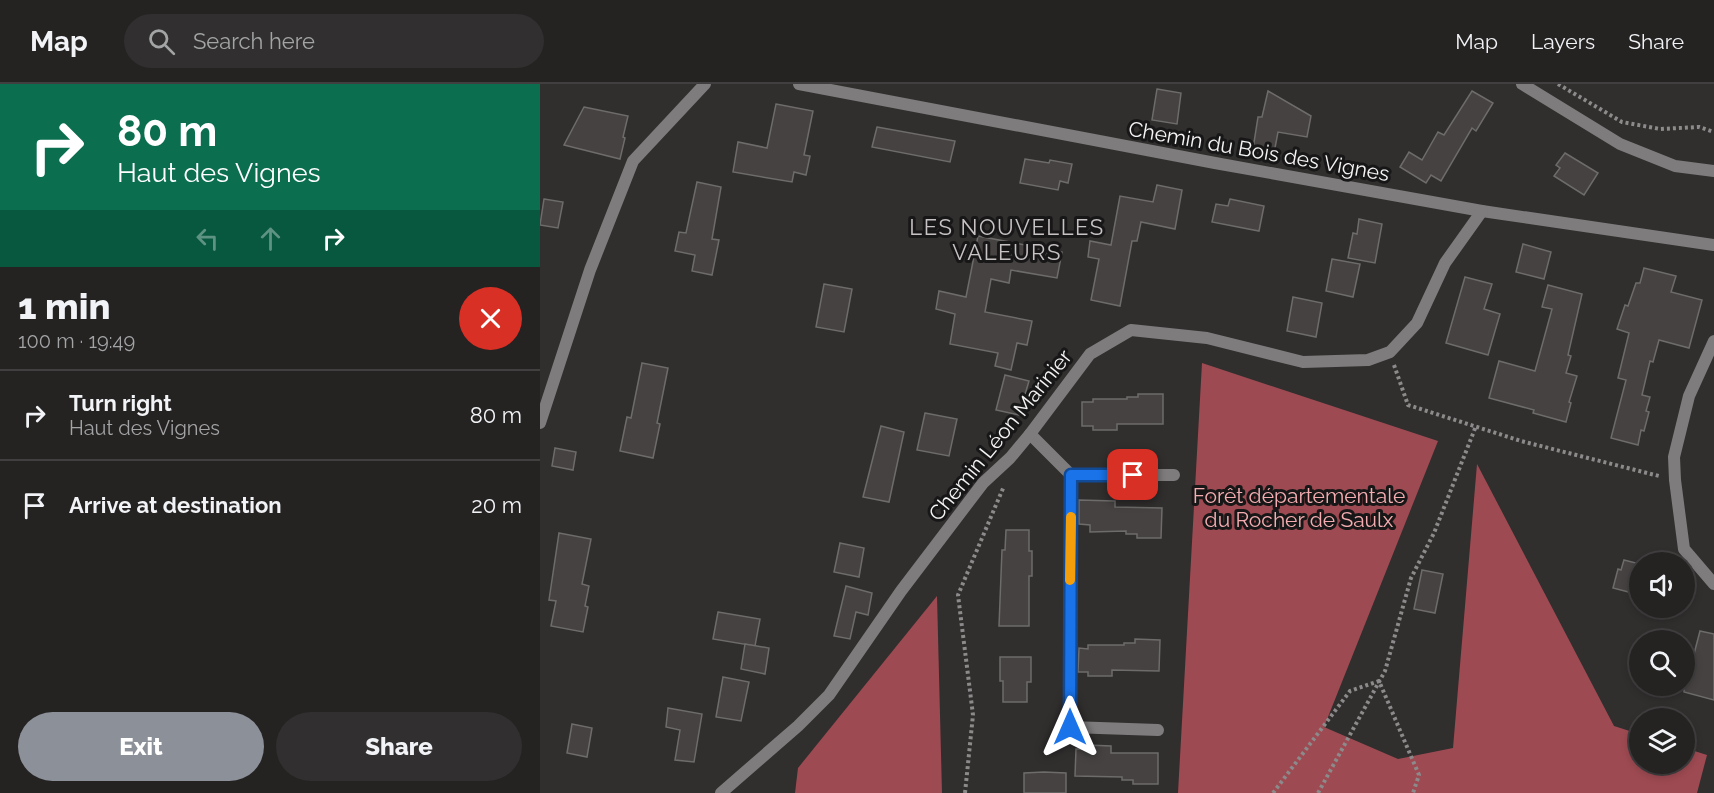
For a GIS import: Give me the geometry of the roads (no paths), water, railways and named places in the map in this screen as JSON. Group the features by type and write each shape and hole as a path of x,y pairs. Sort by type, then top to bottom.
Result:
{"street":[{"path":"540,423 590,270 633,161 705,84"},
{"name":"Chemin du Bois des Vignes","path":"799,84 1482,211 1714,244"},
{"path":"1522,84 1620,144 1675,166 1714,171"},
{"name":"Chemin Léon Marinier","path":"721,793 798,726 829,695 901,591 983,483 1010,458 1030,434 1090,354 1131,330 1207,338 1303,362 1368,360 1390,352 1417,323 1444,263 1482,211"},
{"path":"1714,341 1689,396 1674,457 1684,549 1714,584"},
{"path":"1030,434 1071,475 1174,475"},
{"path":"1071,475 1070,727 1158,730"}],"district":[{"name":"LES NOUVELLES VALEURS","path":"1007,240"}],"park label":[{"name":"Forêt départementale du Rocher de Saulx","path":"1299,507"}]}
